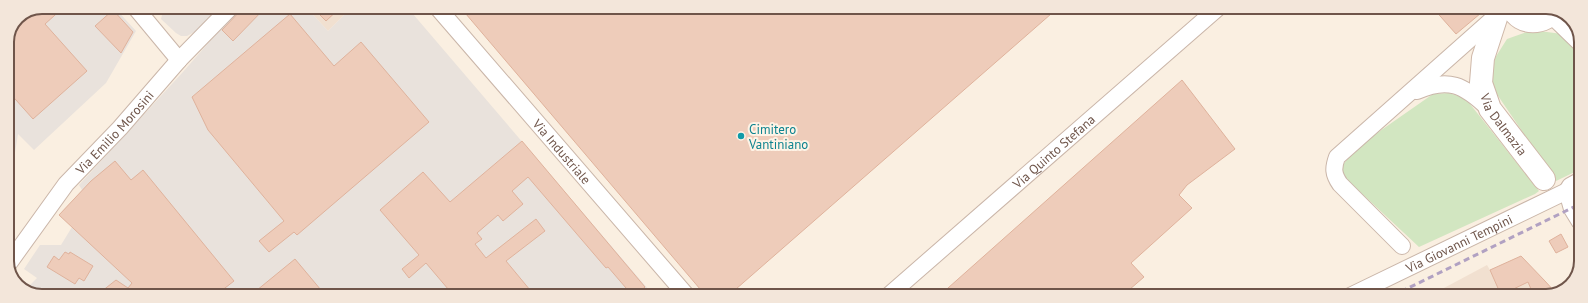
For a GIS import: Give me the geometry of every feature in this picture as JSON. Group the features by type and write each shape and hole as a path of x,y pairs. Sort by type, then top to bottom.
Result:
{"main road":[{"path":"1489,40 1508,14"},
{"name":"Via Dalmazia","path":"1508,14 1489,40 1483,58 1481,83 1490,109 1544,179"},
{"path":"1512,14 1535,22 1543,20 1550,14"}],"street":[{"path":"141,14 179,60"},
{"name":"Via Emilio Morosini","path":"14,256 66,184 120,128 179,60 224,14"},
{"name":"Via Industriale","path":"443,14 681,289"},
{"name":"Via Quinto Stefana","path":"896,289 1212,14"},
{"path":"1402,246 1340,184 1334,175 1334,166 1337,157 1410,94 1508,14"},
{"path":"1556,16 1573,35"},
{"path":"1410,94 1430,85 1451,84 1473,93 1490,109"},
{"name":"Via Giovanni Tempini","path":"1364,289 1567,191 1570,186 1574,184"},
{"path":"1567,191 1574,212"}],"shaded area":[{"path":"42,14 120,14 136,31 106,83 34,150 18,134 14,159 14,42 16,31 22,22 31,16"},
{"path":"162,14 213,14 198,30 187,36 181,36 176,33 161,19"},
{"path":"234,14 312,14 328,31 345,14 413,14 648,289 38,289 29,286 37,278 24,269 40,245 61,245 72,227 59,215 82,190 79,185"},
{"path":"312,14 345,14 328,31"},
{"path":"1521,256 1552,289 1442,289 1487,265 1490,270"}],"green space":[{"path":"1532,30 1562,34 1574,46 1574,172 1556,181 1490,84 1495,58 1507,39"},
{"path":"1449,93 1461,97 1470,104 1539,191 1419,247 1342,175 1342,166 1357,147 1433,94"}],"building":[{"path":"56,14 45,24 87,71 33,119 14,98 14,42 16,31 22,22 31,16"},
{"path":"108,14 117,14 133,32 121,53 95,26"},
{"path":"237,14 259,14 233,41 222,30"},
{"path":"290,14 334,66 361,42 429,122 297,235 294,232 269,252 259,241 284,221 208,130 192,97"},
{"path":"319,14 334,14 326,21"},
{"name":"Cimitero Vantiniano","path":"466,14 1051,14 736,289 700,289"},
{"path":"1438,14 1480,14 1456,34"},
{"path":"1182,80 1235,149 1187,185 1179,195 1192,208 1131,263 1144,277 1130,289 947,289"},
{"path":"522,141 645,287 643,289 625,289 626,288 608,267 606,268 528,177 512,191 523,204 503,221 498,215 477,233 482,239 475,244 486,258 536,219 545,231 506,261 529,289 448,289 426,263 409,278 402,269 419,255 380,210 423,172 450,202"},
{"path":"115,161 131,180 143,170 234,281 224,289 105,289 116,280 128,288 132,283 59,215 91,181"},
{"path":"1561,234 1568,247 1556,253 1549,241"},
{"path":"65,252 69,254 70,252 93,266 84,281 79,278 75,284 47,267 54,256 59,260"},
{"path":"1521,256 1552,289 1531,289 1528,282 1513,289 1498,289 1490,270"},
{"path":"295,259 320,289 258,289"}],"railway":[{"path":"1406,289 1574,207"}],"place":[{"name":"Cimitero Vantiniano","path":"741,136"}]}
